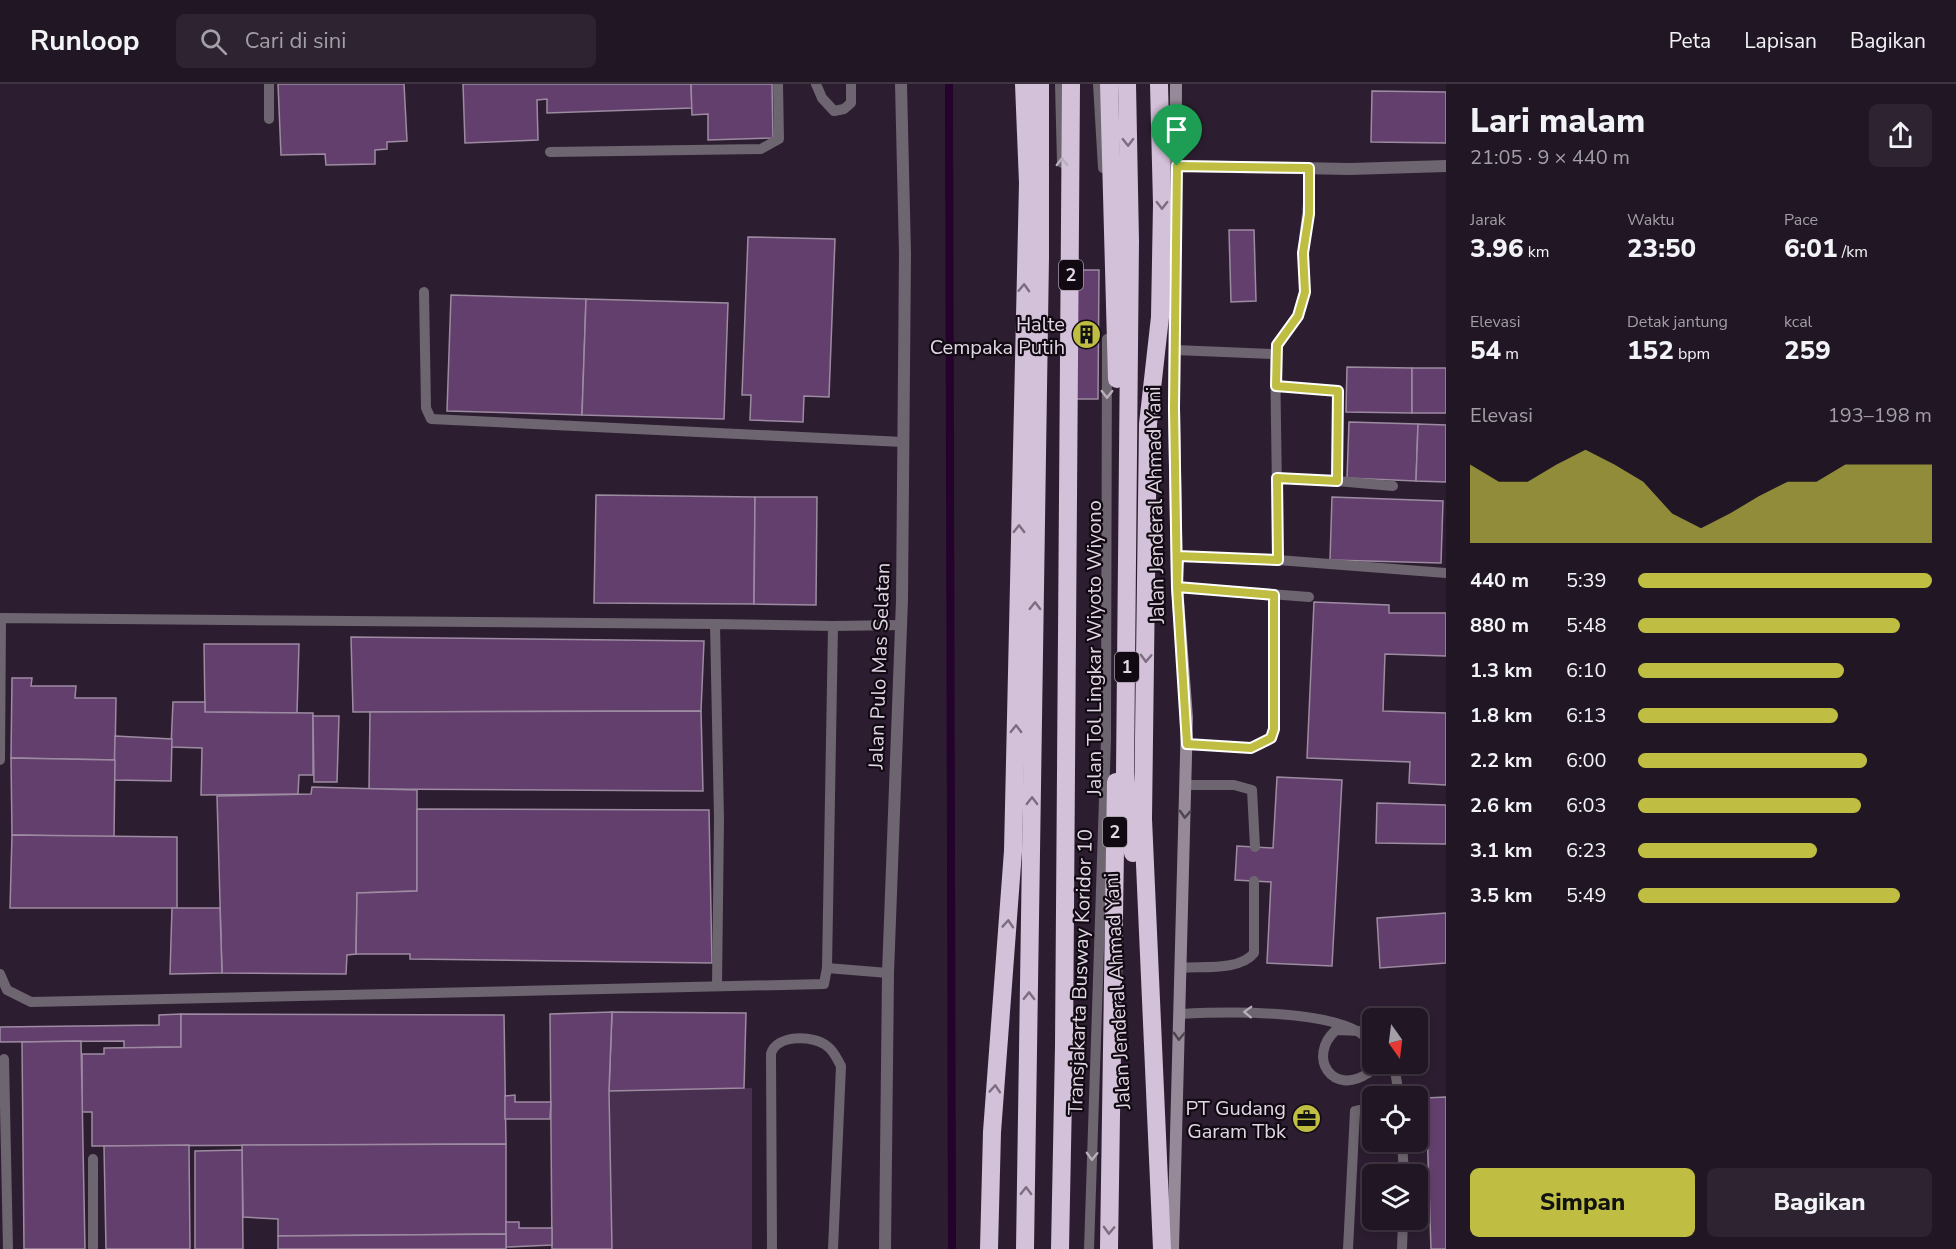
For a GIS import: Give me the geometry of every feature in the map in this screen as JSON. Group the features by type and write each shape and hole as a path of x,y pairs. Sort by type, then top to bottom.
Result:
{"highway":[{"path":"989,1249 992,1132 1013,851 1028,183 1024,84"},
{"path":"1026,1249 1040,84"},
{"name":"Jalan Tol Lingkar Wiyoto Wiyono","path":"1059,1249 1065,1047 1071,84"},
{"name":"Jalan Tol Lingkar Wiyoto Wiyono","path":"1109,84 1118,450 1117,716 1109,1249"},
{"name":"Jalan Jenderal Ahmad Yani","path":"1127,84 1130,253 1125,774 1141,982 1151,1249"},
{"path":"1159,84 1162,204 1160,317 1148,424 1143,819 1162,1249"}],"main road":[{"name":"Jalan Jenderal Ahmad Yani","path":"1173,1249 1187,785 1187,744 1177,587 1176,84"}],"street":[{"name":"Jalan Pulo Mas Selatan","path":"885,1249 888,973 901,625 905,254 901,84"},
{"path":"1177,166 1309,168 1446,166"}],"lane":[{"path":"269,84 269,119"},
{"path":"550,152 761,149 779,139 778,84"},
{"path":"816,84 822,98 834,111 843,109 852,103 851,84"},
{"name":"Transjakarta Busway Koridor 10","path":"1059,1249 1063,507 1060,84"},
{"name":"Transjakarta Busway Koridor 10","path":"1089,1249 1106,739 1108,269 1098,84"},
{"path":"1278,560 1275,354 1280,338 1298,316 1305,292 1303,253 1309,214 1309,168"},
{"path":"424,292 426,408 431,419 903,442"},
{"path":"1175,350 1275,354"},
{"path":"1276,386 1338,391 1337,481"},
{"path":"1277,478 1393,486"},
{"path":"1178,556 1278,560 1446,573"},
{"path":"1177,587 1309,597"},
{"path":"1187,744 1251,748 1271,738 1274,729 1274,595"},
{"path":"0,760 1,618 901,625"},
{"path":"715,624 719,819 717,986"},
{"path":"0,974 7,990 31,1002 824,984 827,968 833,626"},
{"path":"1187,785 1234,785 1252,790 1255,847"},
{"path":"1181,968 1238,964 1248,960 1254,953 1254,881"},
{"path":"827,968 888,973"},
{"path":"1180,1014 1266,1013 1306,1017 1334,1023 1362,1034"},
{"path":"1362,1031 1336,1030 1324,1046 1322,1056 1324,1066 1339,1080 1349,1081 1362,1073"},
{"path":"772,1249 771,1054 777,1043 786,1039 812,1040 825,1044 841,1066 833,1249"},
{"path":"4,1059 8,1249"},
{"path":"1348,1249 1355,1111 1362,1109"},
{"path":"93,1160 93,1249"},
{"path":"1402,1249 1403,1230"}],"shaded area":[{"path":"752,1088 752,1249 612,1249 609,1091"}],"building":[{"path":"278,84 404,84 407,141 387,142 387,149 375,150 375,164 326,165 325,154 281,155"},
{"path":"463,84 691,84 692,108 547,113 547,99 537,100 538,140 465,143"},
{"path":"691,84 772,84 773,138 708,140 708,114 692,115"},
{"path":"1372,91 1446,92 1446,143 1371,142"},
{"path":"1229,230 1254,230 1256,301 1231,302"},
{"path":"748,237 835,239 829,397 804,396 803,422 750,420 751,395 742,395"},
{"name":"Halte Cempaka Putih","path":"1074,270 1099,270 1098,399 1074,399"},
{"path":"451,295 586,299 582,415 447,411"},
{"path":"586,299 728,303 724,419 582,415"},
{"path":"1347,367 1412,368 1412,413 1346,412"},
{"path":"1412,368 1446,368 1446,413 1412,413"},
{"path":"1349,422 1418,424 1416,481 1347,478"},
{"path":"1418,424 1446,425 1446,482 1416,481"},
{"path":"596,495 755,497 754,604 594,603"},
{"path":"755,497 817,497 816,605 754,604"},
{"path":"1332,497 1443,501 1441,563 1330,560"},
{"path":"1314,602 1389,605 1389,613 1446,613 1446,656 1385,654 1383,711 1446,713 1446,785 1409,783 1410,762 1307,758"},
{"path":"351,637 704,641 701,711 353,712"},
{"path":"204,644 299,644 297,713 205,712"},
{"path":"12,678 32,678 31,686 76,686 75,698 116,698 115,760 11,758"},
{"path":"173,702 205,702 205,712 313,713 313,775 299,775 298,794 201,795 202,748 171,747"},
{"path":"701,711 703,791 369,789 370,712"},
{"path":"313,716 339,716 337,782 314,782"},
{"path":"115,736 172,739 171,781 114,780"},
{"path":"11,758 115,760 114,837 12,835"},
{"path":"1277,777 1342,780 1332,966 1267,963 1271,882 1235,880 1237,846 1273,848"},
{"path":"312,787 417,790 417,891 357,893 356,954 347,955 346,974 222,973 217,796 311,794"},
{"path":"1377,803 1446,805 1446,844 1376,843"},
{"path":"417,809 709,810 712,963 410,959 410,954 356,954 357,893 417,891"},
{"path":"12,835 177,837 177,908 10,908"},
{"path":"172,908 220,908 222,973 170,974"},
{"path":"1446,913 1446,963 1380,968 1377,918"},
{"path":"612,1012 746,1013 744,1088 609,1091"},
{"path":"612,1012 609,1091 612,1249 552,1249 550,1014"},
{"path":"181,1014 181,1047 124,1048 124,1041 0,1042 0,1027 159,1025 159,1015"},
{"path":"181,1014 504,1015 506,1144 92,1146 92,1112 82,1112 82,1054 104,1054 104,1048 181,1047"},
{"path":"81,1041 85,1249 24,1249 22,1042"},
{"path":"515,1095 515,1102 551,1102 550,1119 505,1119 505,1096"},
{"path":"1446,1097 1446,1249 1431,1249 1428,1098"},
{"path":"506,1144 506,1234 278,1236 278,1219 243,1217 242,1145"},
{"path":"189,1145 190,1249 106,1249 104,1146"},
{"path":"242,1150 243,1249 195,1249 195,1151"},
{"path":"506,1222 519,1222 519,1228 552,1228 552,1245 506,1247"},
{"path":"506,1234 506,1249 278,1249 278,1236"}],"waterway":[{"path":"949,84 952,1249"}],"place":[{"name":"Halte Cempaka Putih","path":"1086,335"},
{"name":"PT Gudang Garam Tbk","path":"1307,1119"}],"route":[{"path":"1177,166 1174,408 1177,587 1187,744 1251,748 1262,745 1271,738 1274,729 1274,595 1177,587 1178,556 1278,560 1277,478 1337,481 1338,391 1276,386 1277,345 1298,316 1305,292 1303,253 1309,214 1309,168 1177,166"}]}
